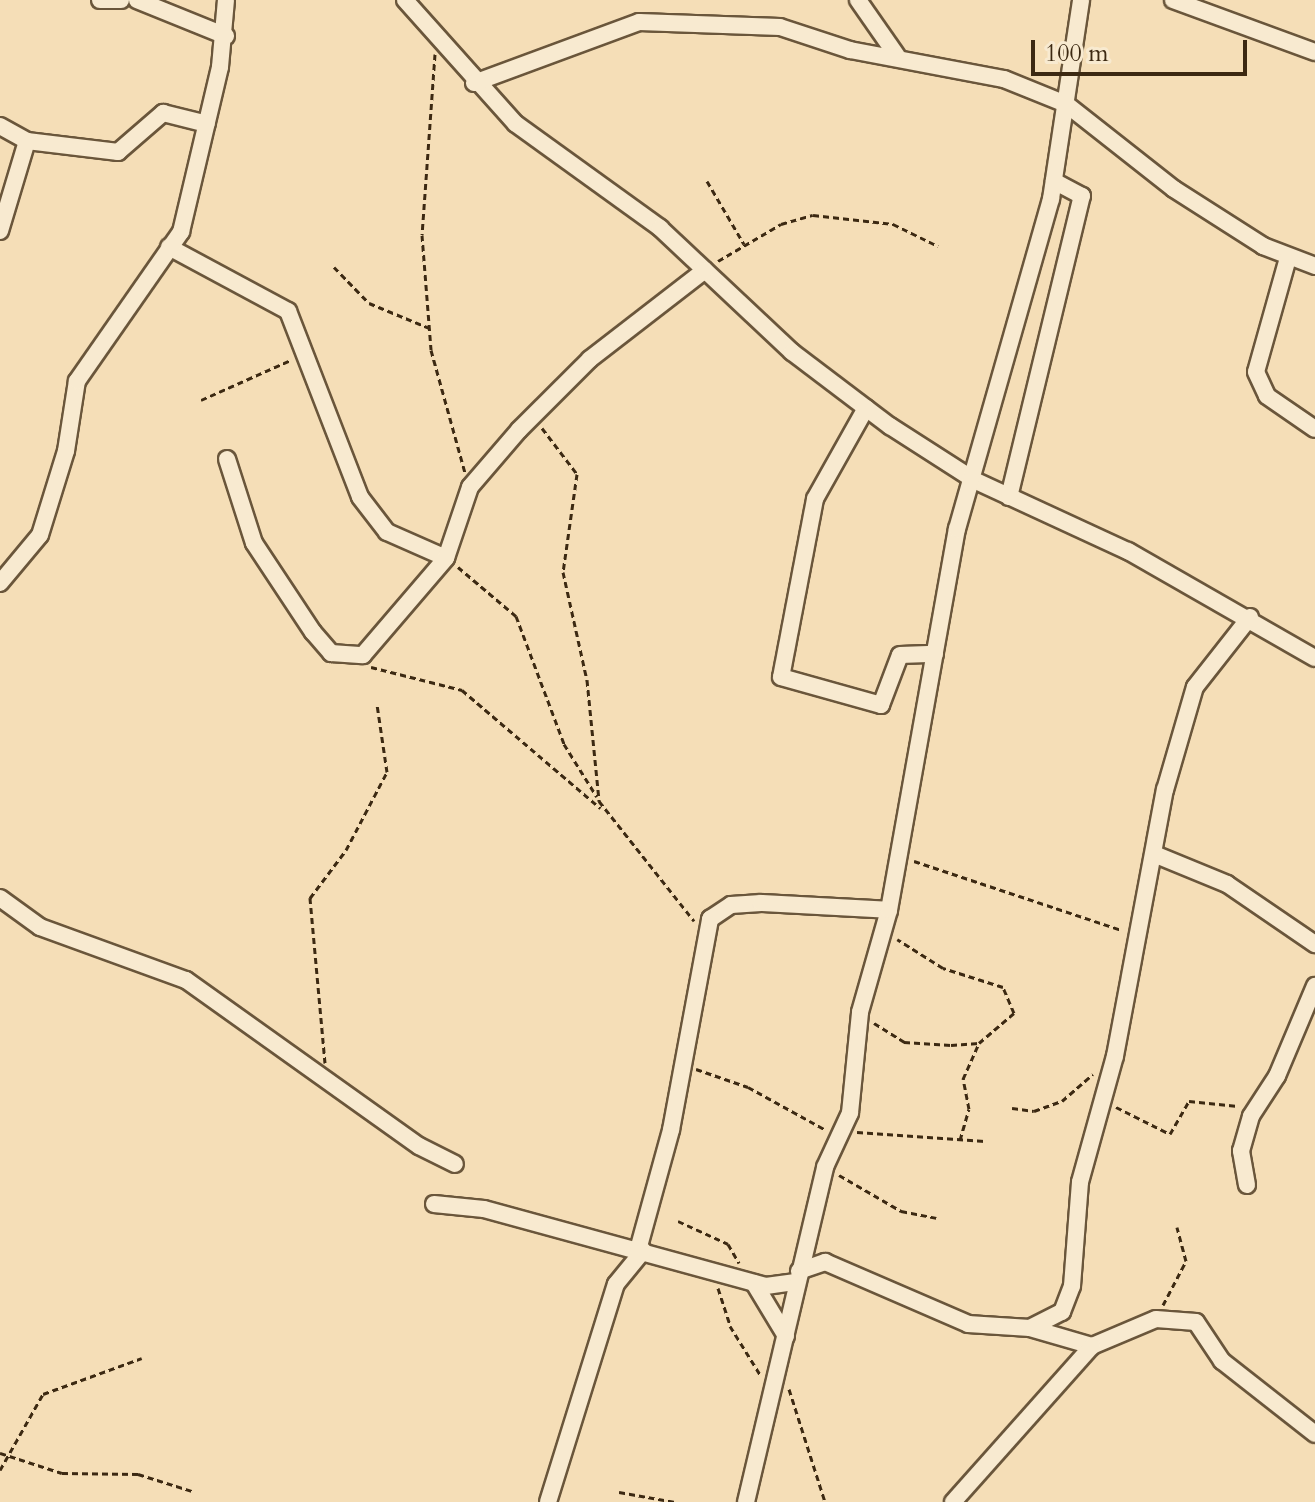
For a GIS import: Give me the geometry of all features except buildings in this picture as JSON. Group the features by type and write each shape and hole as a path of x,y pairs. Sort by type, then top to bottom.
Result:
{"street":[{"path":"100,0 121,0"},
{"path":"137,0 226,36"},
{"path":"0,583 40,535 66,451 77,381 169,247 188,210 226,36 226,0"},
{"path":"405,0 474,83 516,124 660,228 866,408 974,480 1250,617 1315,658"},
{"path":"858,0 897,56"},
{"path":"746,1502 825,1167 845,1129 860,1012 889,910 957,529 974,480 1054,181 1081,0"},
{"path":"1173,0 1315,52"},
{"path":"474,83 639,22 768,25 1004,79 1066,104 1174,189 1288,258 1315,266"},
{"path":"0,126 27,141 118,152 159,114 207,124"},
{"path":"0,231 27,141"},
{"path":"1009,497 1082,196 1054,181"},
{"path":"169,247 286,309 302,355 372,515 392,535 446,558"},
{"path":"1288,258 1256,372 1267,396 1315,429"},
{"path":"227,459 254,543 331,653 353,658 377,646 446,558 470,487 540,408 705,270"},
{"path":"866,408 815,499 781,677 881,705 900,655 935,654"},
{"path":"1030,1328 1067,1305 1080,1182 1115,1056 1134,934 1195,687 1250,617"},
{"path":"1154,854 1227,884 1315,944"},
{"path":"0,898 40,927 186,980 330,1082 455,1164"},
{"path":"548,1502 616,1284 641,1251 684,1065 704,931 713,914 731,905 889,910"},
{"path":"1247,1185 1241,1151 1257,1107 1315,986"},
{"path":"434,1204 484,1209 748,1280 798,1277 825,1262 968,1324 1030,1328 1092,1346"},
{"path":"748,1280 786,1336"},
{"path":"953,1502 1092,1346 1156,1319 1202,1325 1222,1361 1315,1434"}],"path":[{"path":"437,39 423,163 429,328 440,393 470,487"},
{"path":"707,181 744,244"},
{"path":"705,270 744,244 813,215 893,224 938,246"},
{"path":"334,267 369,303 429,328"},
{"path":"201,400 302,355"},
{"path":"540,408 545,439 577,474 563,572 587,680 599,801"},
{"path":"446,558 516,616 564,744 603,810"},
{"path":"365,665 462,690 603,810 704,931"},
{"path":"330,1082 312,976 318,936 310,898 346,850 387,772 377,704"},
{"path":"898,856 1134,934"},
{"path":"883,930 943,968 1005,989 1012,1019 979,1043 963,1079 969,1109 960,1140"},
{"path":"860,1012 904,1042 979,1043"},
{"path":"1012,1108 1034,1111 1072,1096 1115,1056"},
{"path":"684,1065 748,1087 827,1130 985,1141"},
{"path":"1105,1095 1170,1134 1189,1101 1257,1107"},
{"path":"825,1167 901,1211 936,1218"},
{"path":"678,1221 728,1244 748,1280"},
{"path":"1156,1319 1186,1261 1177,1227"},
{"path":"712,1270 730,1326 753,1355 771,1402"},
{"path":"783,1354 825,1502"},
{"path":"0,1470 43,1394 142,1358"},
{"path":"0,1453 62,1473 138,1474 192,1491"},
{"path":"619,1492 675,1502"}]}
